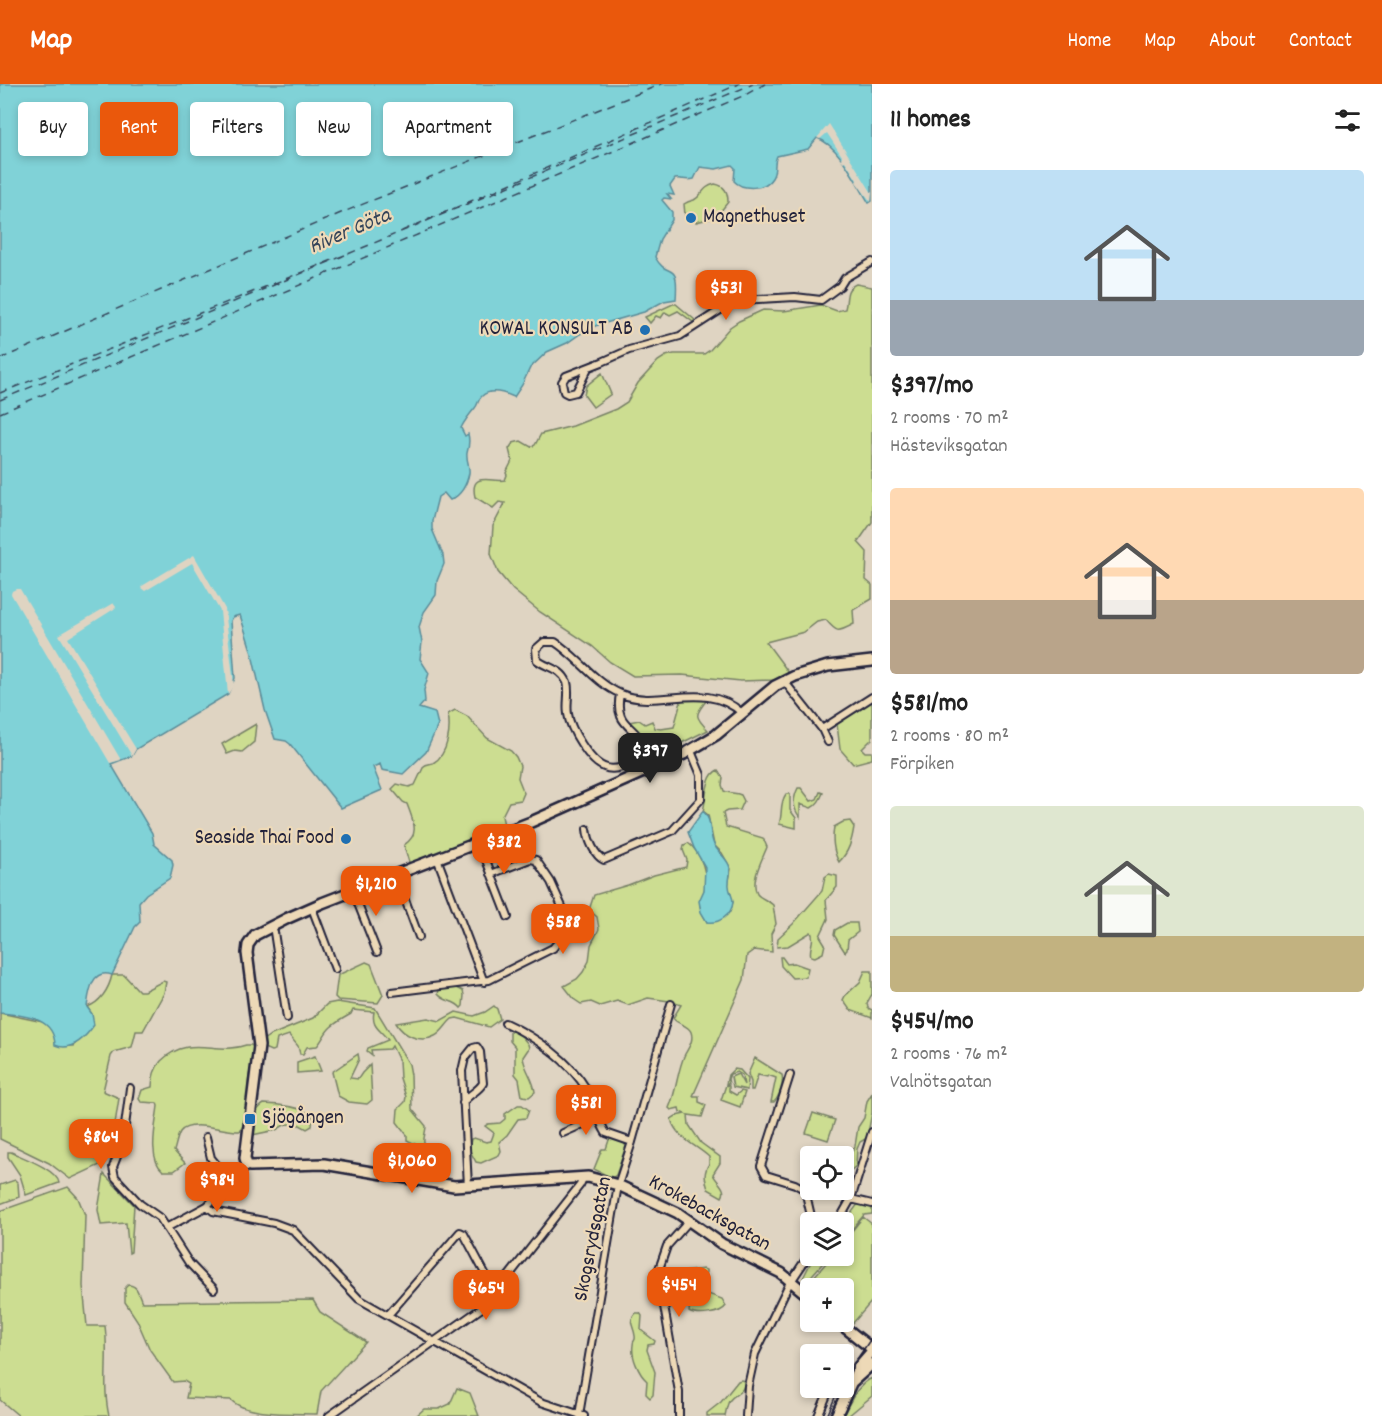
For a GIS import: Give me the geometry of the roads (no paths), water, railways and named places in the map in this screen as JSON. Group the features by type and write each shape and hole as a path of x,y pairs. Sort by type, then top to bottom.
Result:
{"street":[{"path":"588,368 576,392 568,394 564,392 562,382 566,376 642,345 680,336 725,307 742,300 795,297 821,300 840,286 845,278 872,262"},
{"path":"620,694 618,713 624,724 640,738 643,750 632,762 614,769 600,766 579,741 568,714 567,682 560,672 537,660 535,655 537,646 544,642 555,642 620,694 642,699 689,696 718,699 731,703 742,713"},
{"path":"166,1228 207,1206 247,1164 245,1158 259,1055 247,953 248,945 255,935 353,891 531,822 691,751 716,735 784,681 815,669 872,661"},
{"path":"784,681 822,729 828,742"},
{"path":"822,729 872,697"},
{"path":"587,830 599,858 604,860 672,831 699,802 701,796 700,771 691,751"},
{"path":"479,842 508,917"},
{"path":"437,858 484,982"},
{"path":"392,992 484,982 552,948 564,935 568,924 566,913 551,882 536,860 530,859 491,874"},
{"path":"396,874 419,937"},
{"path":"353,891 377,952"},
{"path":"312,908 335,969"},
{"path":"272,927 287,1018"},
{"name":"Skogsrydsgatan","path":"581,1415 618,1185 671,1004"},
{"path":"505,1023 541,1045 573,1071 586,1090 606,1133 632,1142"},
{"path":"463,1103 483,1083 480,1052 477,1047 470,1051 463,1063 463,1103 468,1186"},
{"path":"790,1075 761,1166 766,1175 795,1184 805,1190 810,1212"},
{"path":"130,1088 123,1141 114,1167 114,1175 127,1193 160,1218 189,1263 214,1289"},
{"path":"563,1133 599,1117"},
{"path":"854,1189 872,1132"},
{"path":"206,1137 211,1158 230,1181"},
{"name":"Krokebacksgatan","path":"247,1164 255,1166 324,1164 445,1185 468,1186 584,1176 618,1185 690,1220 722,1244 792,1281 800,1289"},
{"path":"329,1416 482,1309 580,1185 584,1176"},
{"path":"854,1200 872,1204"},
{"path":"207,1206 213,1211 274,1223 293,1230 353,1293 366,1303 541,1402 581,1415"},
{"path":"680,1416 679,1392 658,1272 668,1246 690,1220"},
{"path":"389,1314 461,1232 468,1240 496,1294"},
{"path":"746,1416 748,1386 755,1354 802,1266"},
{"path":"850,1332 872,1350 859,1366 854,1377"},
{"path":"854,1380 872,1364"},
{"path":"818,1416 826,1398"},
{"path":"836,1416 844,1398"}],"water":[{"name":"River Göta","path":"0,84 872,84 872,201 869,203 833,148 817,138 808,149 777,156 772,178 759,187 742,186 734,181 735,168 732,165 716,169 700,167 694,179 675,179 670,186 674,195 667,194 671,199 662,200 672,212 672,220 660,239 655,257 664,268 674,274 676,299 664,301 644,312 595,326 547,352 530,368 514,397 489,392 480,399 467,418 461,428 465,436 468,434 469,439 467,481 454,498 450,500 444,493 438,497 432,521 432,529 443,555 444,564 437,581 436,595 424,612 419,627 422,642 420,659 429,673 424,690 425,701 419,708 435,713 438,725 426,752 403,774 382,770 380,764 373,767 382,790 341,808 290,744 275,739 240,615 233,617 231,621 235,678 228,694 136,749 132,756 111,764 152,833 154,844 172,860 173,865 170,878 146,894 139,902 140,922 135,927 112,975 100,975 92,983 87,1007 92,1014 94,1025 77,1043 61,1047 55,1045 49,1028 36,1019 0,1013"},
{"path":"703,811 709,821 714,845 730,867 729,886 733,902 727,915 712,922 707,922 701,912 699,901 704,890 705,867 688,832"}],"tram line":[{"path":"854,1364 872,1337"},
{"path":"827,1416 835,1398"}],"place":[{"name":"Magnethuset","path":"691,218"},
{"name":"KOWAL KONSULT AB","path":"645,330"},
{"name":"Seaside Thai Food","path":"346,839"},
{"name":"Sjögången","path":"250,1119"}]}
